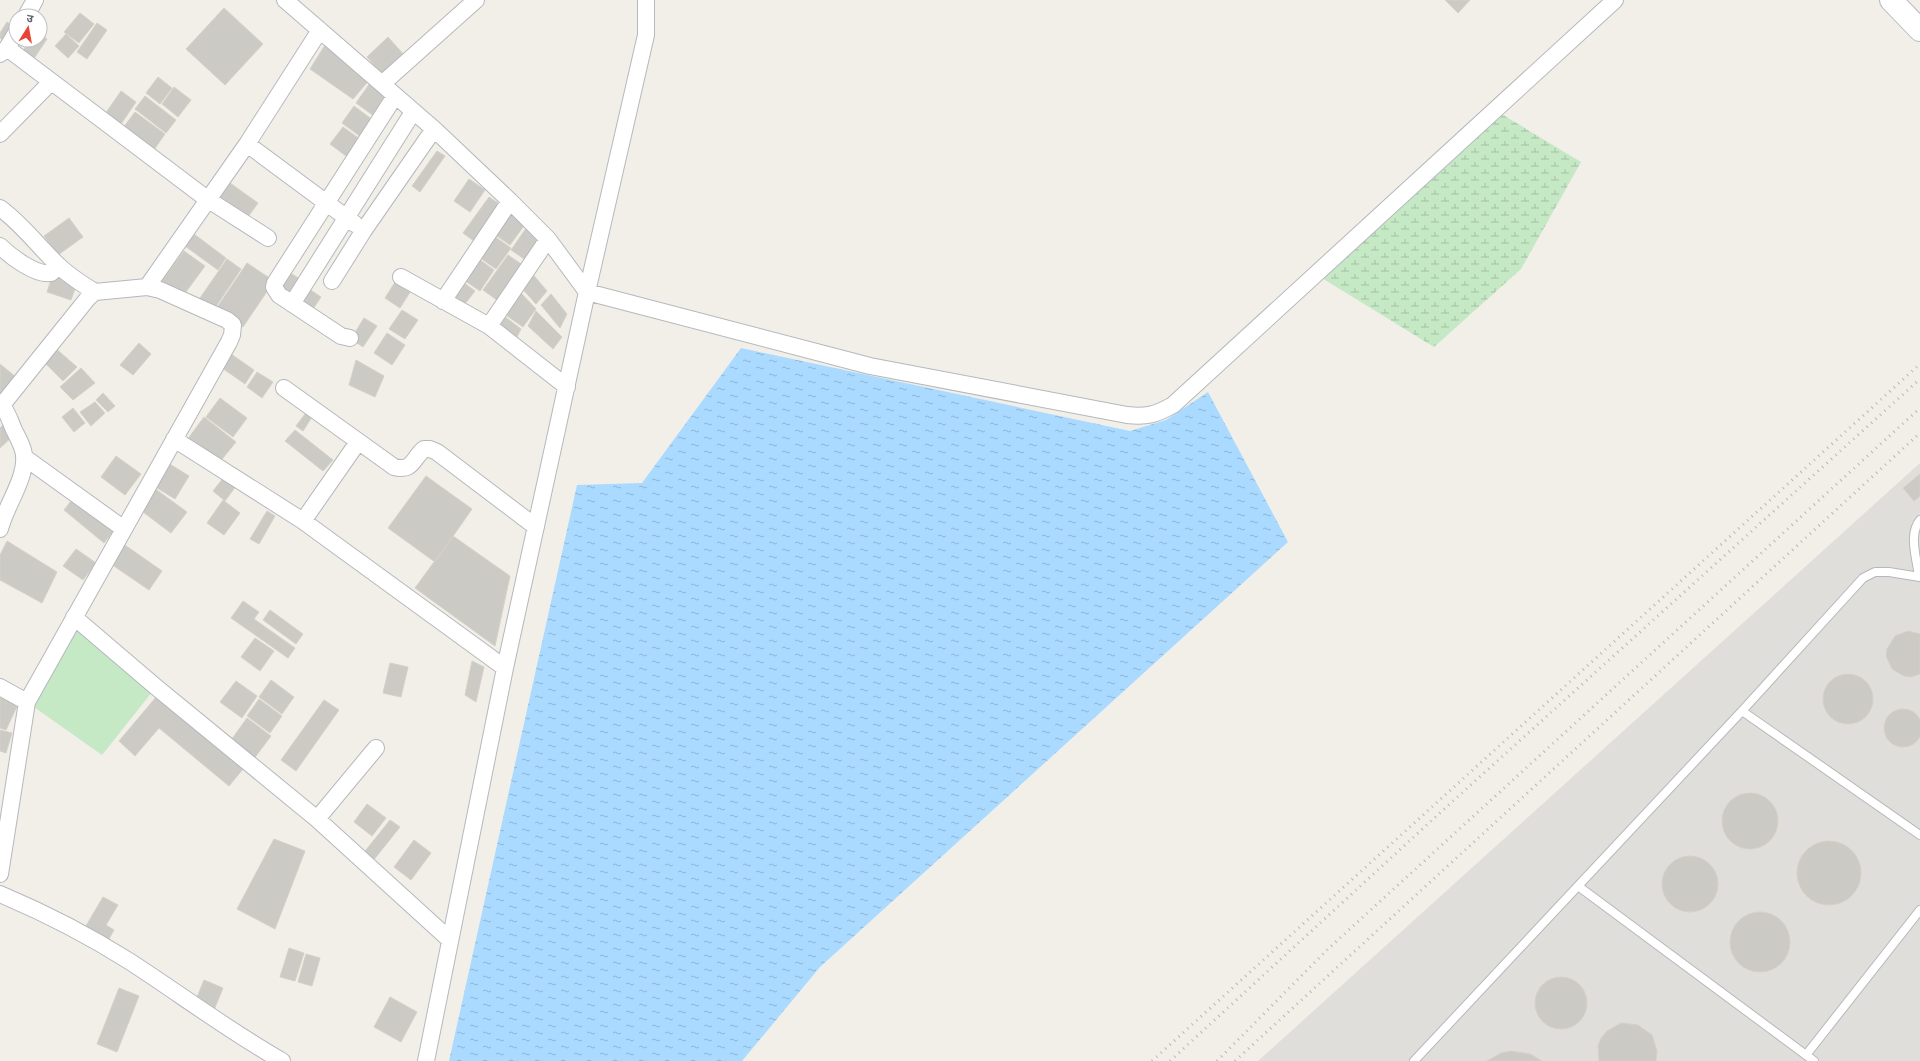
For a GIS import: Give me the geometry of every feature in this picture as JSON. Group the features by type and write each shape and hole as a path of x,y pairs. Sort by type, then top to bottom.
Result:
{"street":[{"path":"285,0 434,130 510,201 548,239 587,292 870,366 1144,417 1158,414 1178,400 1615,0"},
{"path":"382,84 476,0"},
{"path":"426,1061 505,668 587,292 646,35 646,0"},
{"path":"1891,0 1920,30"},
{"path":"147,287 207,199 247,144 320,30"},
{"path":"3,51 51,82 207,199 268,238"},
{"path":"0,134 51,82"},
{"path":"350,338 341,336 292,304 279,295 274,287 275,283 395,96"},
{"path":"292,304 413,112"},
{"path":"332,281 364,230 434,130"},
{"path":"247,144 364,230"},
{"path":"443,301 510,201"},
{"path":"0,208 14,218 59,266 72,277 95,292"},
{"path":"489,326 548,239"},
{"path":"0,246 12,257 42,273 51,273 59,266"},
{"path":"401,277 489,326 567,387"},
{"path":"0,528 4,514 20,483 24,469 23,450 1,404 88,298 95,292 147,287 160,290 227,320 233,325 232,335 229,342 27,702 0,874"},
{"path":"284,388 394,467 402,469 410,467 424,449 430,449 438,452 536,527"},
{"path":"174,439 304,521 505,668"},
{"path":"304,521 358,442"},
{"path":"24,456 124,529"},
{"path":"74,617 156,687 317,819 450,940"},
{"path":"0,688 27,702"},
{"path":"317,819 376,748"},
{"path":"0,894 58,920 129,961 238,1035 278,1060"}],"lane":[{"path":"1414,1061 1742,711 1863,578 1874,572 1890,572 1919,577 1914,527 1920,520"},
{"path":"1742,711 1920,835"},
{"path":"1578,886 1814,1061"},
{"path":"1806,1055 1920,910"}],"shaded area":[{"path":"1920,463 1920,1061 1258,1061"}],"green space":[{"path":"1498,112 1581,162 1521,269 1434,347 1317,275"},
{"path":"74,617 156,687 102,755 27,702"}],"water":[{"path":"741,348 1130,431 1166,420 1208,392 1288,542 820,967 742,1061 449,1061 577,485 642,483"}],"building":[{"path":"1445,0 1470,0 1458,13"},
{"path":"224,8 263,44 225,85 186,49"},
{"path":"80,13 94,24 79,43 64,32"},
{"path":"7,22 8,39 6,42 0,38 0,33"},
{"path":"97,23 107,30 87,59 77,52"},
{"path":"66,34 79,46 68,58 55,46"},
{"path":"388,37 405,56 383,75 367,57"},
{"path":"327,42 371,78 353,99 310,69"},
{"path":"25,48 41,48 33,60 22,52"},
{"path":"158,77 172,88 160,104 146,93"},
{"path":"370,83 389,97 374,116 356,103"},
{"path":"174,87 191,100 178,117 162,104"},
{"path":"121,91 136,102 119,127 103,117"},
{"path":"145,96 176,120 166,133 135,109"},
{"path":"354,106 374,121 361,137 342,123"},
{"path":"135,112 165,134 151,154 120,132"},
{"path":"343,127 364,142 350,159 330,144"},
{"path":"437,151 445,156 420,192 412,186"},
{"path":"469,179 485,190 470,212 454,201"},
{"path":"230,183 258,203 245,221 217,201"},
{"path":"489,197 504,207 478,244 463,233"},
{"path":"509,211 526,223 510,245 494,234"},
{"path":"69,218 83,237 58,255 44,236"},
{"path":"527,227 546,241 530,263 511,250"},
{"path":"194,234 226,258 218,270 185,246"},
{"path":"491,234 511,248 496,269 476,255"},
{"path":"184,251 205,266 183,296 162,281"},
{"path":"508,255 527,268 501,303 483,290"},
{"path":"476,257 494,270 480,291 461,278"},
{"path":"227,259 241,269 215,308 200,298"},
{"path":"247,263 274,281 243,327 216,309"},
{"path":"287,271 303,281 294,296 277,286"},
{"path":"530,271 547,291 536,304 519,285"},
{"path":"53,274 77,283 71,300 47,292"},
{"path":"397,279 412,289 400,308 385,298"},
{"path":"460,280 475,291 461,309 446,299"},
{"path":"306,287 321,297 311,312 296,302"},
{"path":"519,291 536,309 523,327 503,313"},
{"path":"551,294 567,314 560,328 541,305"},
{"path":"402,310 418,320 405,339 389,329"},
{"path":"536,311 562,337 553,349 528,326"},
{"path":"504,316 521,329 514,343 496,331"},
{"path":"364,318 377,326 363,347 351,339"},
{"path":"387,333 405,345 392,365 374,353"},
{"path":"139,343 151,354 133,375 120,365"},
{"path":"54,347 77,367 63,381 41,359"},
{"path":"231,354 254,370 245,384 222,368"},
{"path":"356,360 384,376 375,397 349,385"},
{"path":"0,364 16,377 0,396"},
{"path":"81,368 95,383 73,400 60,387"},
{"path":"257,372 273,382 262,398 247,387"},
{"path":"103,393 115,406 108,412 96,400"},
{"path":"220,398 247,418 233,437 206,417"},
{"path":"95,402 105,413 91,426 80,412"},
{"path":"73,408 85,423 74,432 62,417"},
{"path":"308,410 314,414 303,431 296,426"},
{"path":"204,417 236,442 218,464 187,440"},
{"path":"3,425 13,436 0,448 0,428"},
{"path":"295,430 333,460 323,471 285,441"},
{"path":"116,456 141,474 125,495 101,477"},
{"path":"168,463 189,476 175,499 154,486"},
{"path":"1920,474 1920,496 1914,501 1903,488"},
{"path":"426,476 472,509 435,562 388,528"},
{"path":"224,477 236,486 225,501 213,491"},
{"path":"154,488 187,512 171,533 139,509"},
{"path":"75,496 115,529 104,543 64,510"},
{"path":"223,500 240,513 224,535 207,523"},
{"path":"267,511 275,516 259,544 250,539"},
{"path":"453,536 510,576 495,646 415,588"},
{"path":"7,541 57,572 42,603 0,580 0,555"},
{"path":"122,543 162,571 149,590 108,562"},
{"path":"76,549 96,563 83,580 63,566"},
{"path":"243,601 259,612 254,619 295,648 288,658 231,618"},
{"path":"270,610 303,634 296,644 263,620"},
{"path":"1908,631 1920,634 1920,674 1911,677 1904,676 1892,669 1886,656 1887,649 1895,636"},
{"path":"255,638 274,651 260,671 241,657"},
{"path":"472,661 484,667 476,702 465,695"},
{"path":"390,663 408,667 401,697 383,693"},
{"path":"1848,674 1857,676 1868,685 1873,699 1871,708 1862,719 1848,724 1839,722 1828,713 1823,699 1825,690 1834,679"},
{"path":"271,680 294,697 282,714 259,697"},
{"path":"236,681 257,696 242,718 220,702"},
{"path":"0,694 19,702 6,730 0,728"},
{"path":"157,696 243,769 229,786 159,728 135,756 119,741"},
{"path":"259,699 282,716 270,733 247,716"},
{"path":"324,700 339,710 296,771 281,760"},
{"path":"1899,709 1907,709 1917,714 1921,721 1921,735 1917,742 1907,747 1899,747 1889,742 1887,739 1884,732 1884,724 1889,714 1892,712"},
{"path":"247,718 271,736 253,760 229,743"},
{"path":"0,730 12,733 6,753 0,751"},
{"path":"1745,793 1755,793 1770,801 1776,810 1778,821 1776,832 1770,841 1755,849 1745,849 1734,844 1727,837 1722,826 1722,816 1727,805 1734,798"},
{"path":"367,804 386,818 372,836 354,822"},
{"path":"390,820 400,827 372,862 362,855"},
{"path":"274,839 305,851 275,929 237,909"},
{"path":"414,840 431,853 411,880 394,867"},
{"path":"1829,841 1847,847 1855,855 1861,873 1855,891 1847,899 1829,905 1811,899 1803,891 1797,873 1803,855 1811,847"},
{"path":"1684,856 1696,856 1710,864 1718,878 1716,895 1710,904 1696,912 1684,912 1674,907 1667,900 1662,890 1662,878 1667,868 1674,861"},
{"path":"103,897 118,905 106,925 114,930 106,944 83,931"},
{"path":"1760,912 1777,917 1785,925 1790,942 1785,959 1777,967 1760,972 1743,967 1735,959 1730,942 1735,925 1743,917"},
{"path":"289,948 304,953 295,981 280,977"},
{"path":"306,954 320,958 312,986 298,982"},
{"path":"1556,977 1566,977 1580,984 1587,998 1587,1008 1580,1022 1566,1029 1556,1029 1546,1025 1539,1018 1535,1008 1535,998 1539,988 1546,981"},
{"path":"204,980 223,988 214,1010 195,1002"},
{"path":"119,988 139,996 117,1052 97,1044"},
{"path":"390,997 417,1012 401,1042 374,1027"},
{"path":"1621,1023 1638,1025 1652,1035 1657,1051 1656,1061 1599,1061 1598,1046 1601,1038 1607,1031"},
{"path":"1511,1051 1530,1054 1542,1061 1487,1061 1501,1053"}],"railway":[{"path":"1152,1061 1920,364"},
{"path":"1170,1061 1442,811 1920,379"},
{"path":"1217,1061 1328,949 1920,408"},
{"path":"1235,1061 1920,433"}]}
